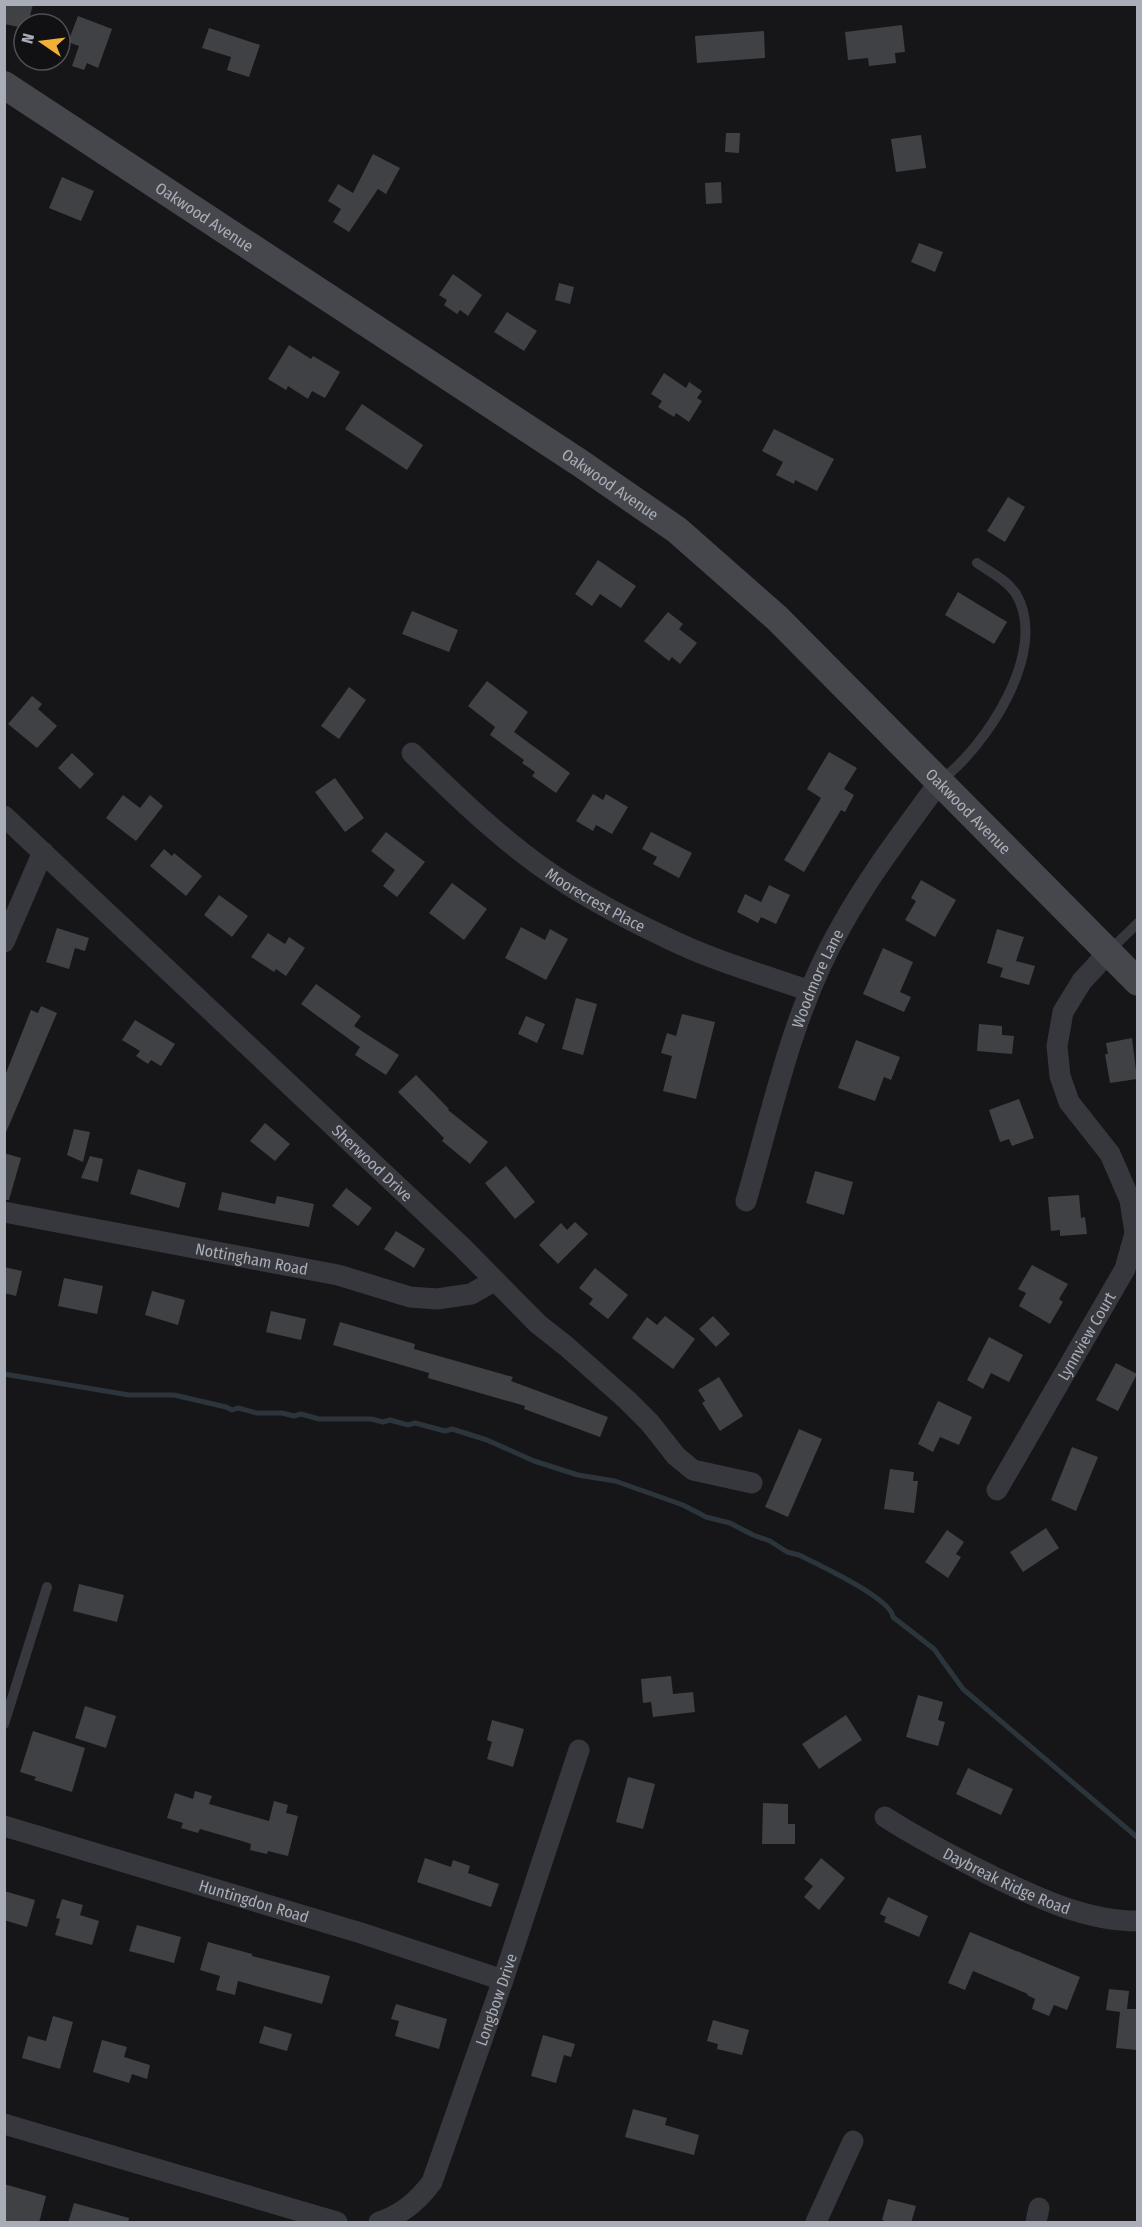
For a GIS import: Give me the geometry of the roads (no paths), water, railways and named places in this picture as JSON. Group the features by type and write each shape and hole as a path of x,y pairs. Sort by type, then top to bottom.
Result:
{"street":[{"name":"Oakwood Avenue","path":"4,86 580,462 677,530 777,618 1137,982"},
{"name":"Moorecrest Place","path":"412,753 471,810 525,855 571,886 665,938 708,956 810,991"},
{"name":"Woodmore Lane","path":"746,1201 797,1025 810,991 841,926 876,870 940,781"},
{"name":"Sherwood Drive","path":"4,816 462,1247 538,1324 627,1400 650,1423 676,1456 693,1470 752,1483"},
{"path":"4,942 44,852"},
{"name":"Lynnview Court","path":"997,1490 1125,1269 1135,1233 1130,1200 1110,1154 1069,1102 1060,1076 1057,1046 1063,1012 1082,981 1108,953"},
{"name":"Nottingham Road","path":"4,1212 338,1275 410,1297 437,1299 471,1294 494,1281"},
{"name":"Longbow Drive","path":"379,2223 394,2217 420,2198 432,2182 503,1980 579,1750"},
{"name":"Daybreak Ridge Road","path":"885,1817 927,1844 1040,1899 1098,1917 1117,1921 1137,1921"},
{"name":"Huntingdon Road","path":"4,1826 361,1933 503,1980"},
{"path":"4,2124 337,2223"},
{"path":"816,2223 853,2141"}],"lane":[{"path":"940,781 957,768 996,719 1022,660 1025,632 1023,611 1017,595 1009,584 977,563"},
{"path":"1108,953 1137,923"},
{"path":"4,1724 47,1587"}],"waterway":[{"path":"4,1374 129,1395 174,1395 232,1410 238,1408 257,1413 282,1413 294,1416 301,1414 319,1419 371,1419 383,1422 390,1420 408,1425 415,1423 445,1431 452,1429 487,1440 534,1461 578,1475 615,1481 683,1505 706,1517 730,1523 836,1574 880,1601 889,1609 893,1617 934,1649 963,1689 1138,1838"}]}
